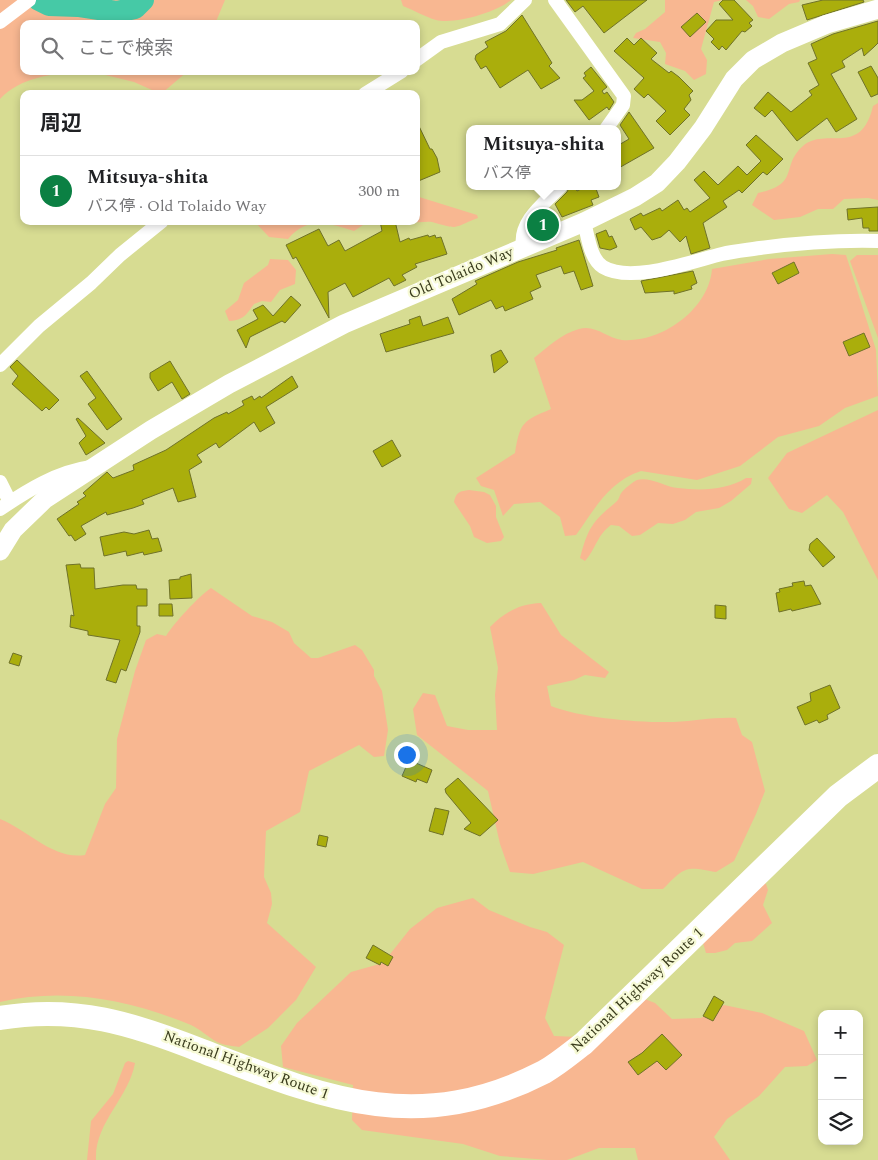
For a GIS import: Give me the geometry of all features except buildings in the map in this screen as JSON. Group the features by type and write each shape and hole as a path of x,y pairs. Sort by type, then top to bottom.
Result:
{"highway":[{"name":"National Highway Route 1","path":"1,1018 49,1012 95,1017 148,1030 266,1076 330,1096 358,1102 402,1107 435,1106 501,1091 546,1071 584,1043 838,796 878,766"}],"street":[{"path":"0,22 29,0"},
{"path":"420,57 441,42 500,24 525,0"},
{"path":"555,0 624,96 623,105 609,125"},
{"name":"Old Tolaido Way","path":"0,551 26,516 44,500 92,467 229,384 344,324 627,202 657,183 677,162 703,128 734,79 753,60 782,43 827,24 878,9"},
{"path":"371,90 396,75"},
{"path":"523,246 523,230 529,220 557,190"},
{"path":"584,222 595,259 603,267 617,272 657,271 724,254 763,248 878,241"},
{"path":"0,365 38,326 91,284 120,255 157,225"},
{"path":"0,482 5,506 56,476 72,470 92,467"}],"shaded area":[{"path":"0,0 225,0 217,20 20,20 20,75 48,75 17,86 0,99"},
{"path":"401,0 511,0 505,5 486,13 464,19 444,21 432,19 403,6"},
{"path":"665,0 723,0 714,2 701,49 707,60 706,74 694,80 685,71 665,64 666,53 660,42 633,38 636,33 645,29 665,12"},
{"path":"746,0 800,0 799,2 789,4 769,19 758,17 753,6"},
{"path":"105,75 183,75 166,90 152,90 134,82"},
{"path":"878,103 878,200 868,198 844,199 833,209 818,209 800,217 774,220 752,205 758,193 780,185 788,174 796,153 803,146 812,141 852,136 860,131 867,122 873,106"},
{"path":"420,197 477,215 478,218 456,227 432,222 420,222"},
{"path":"258,225 308,225 295,232 288,239 269,237"},
{"path":"331,225 363,225 354,231"},
{"path":"832,254 846,255 876,350 878,396 845,408 819,426 778,437 740,466 697,480 641,471 630,476 603,497 576,535 565,536 560,517 540,502 514,504 503,516 494,490 481,486 476,478 515,453 519,435 524,424 551,409 534,358 561,337 572,331 585,328 590,328 622,340 653,336 681,321 693,310 709,284 712,269 769,259"},
{"path":"857,255 878,255 878,338 850,261"},
{"path":"270,259 288,260 296,270 295,284 280,290 271,302 262,301 254,304 244,316 229,321 225,311 238,300 244,283 268,265"},
{"path":"878,410 878,580 843,512 827,495 802,513 789,509 768,478 787,453"},
{"path":"746,478 752,478 751,484 731,501 719,508 696,512 685,520 673,524 658,523 640,535 632,536 619,526 611,525 603,533 585,561 580,558 592,526 617,501 621,493 637,480 647,479 678,488 705,489 731,485"},
{"path":"469,490 484,492 490,495 496,506 496,517 504,537 501,541 487,543 474,537 470,526 454,502 459,493"},
{"path":"211,588 252,616 272,622 289,632 294,643 311,658 318,658 355,645 362,650 374,670 374,676 382,691 388,730 384,756 374,757 359,745 309,771 300,812 266,831 264,877 271,893 272,904 267,923 316,967 296,1000 268,1028 239,1047 219,1043 194,1027 168,1016 121,1003 73,996 49,996 0,1002 0,819 51,849 73,855 85,855 105,804 116,788 117,739 135,671 146,640 157,634 166,636 187,610"},
{"path":"541,603 561,635 609,672 605,678 585,675 574,680 547,686 551,706 578,714 628,721 674,722 736,718 742,735 752,742 765,791 734,861 716,872 698,869 686,870 676,876 663,889 642,889 583,862 533,874 510,872 500,844 488,791 417,735 413,709 423,693 435,695 447,726 468,730 497,730 495,695 498,668 490,627 501,617 519,607"},
{"path":"761,880 766,884 768,890 763,905 772,923 752,941 735,943 727,950 706,953 703,943"},
{"path":"473,898 489,910 547,932 564,945 545,1018 554,1036 578,1037 642,998 655,1003 672,1019 701,1018 724,1005 762,1013 804,1031 817,1060 807,1066 785,1067 759,1096 727,1119 714,1137 730,1160 638,1160 635,1148 599,1148 567,1160 548,1160 500,1156 463,1144 362,1130 352,1120 353,1085 283,1067 281,1046 297,1023 351,972 383,963 410,929 437,908"},
{"path":"128,1061 135,1063 132,1076 100,1134 96,1160 87,1160 91,1121 113,1094 125,1063"}],"waterway":[{"path":"39,0 49,5 78,6 117,12 135,8 143,0"}],"place":[{"name":"Mitsuya-shita","path":"543,225"}]}
